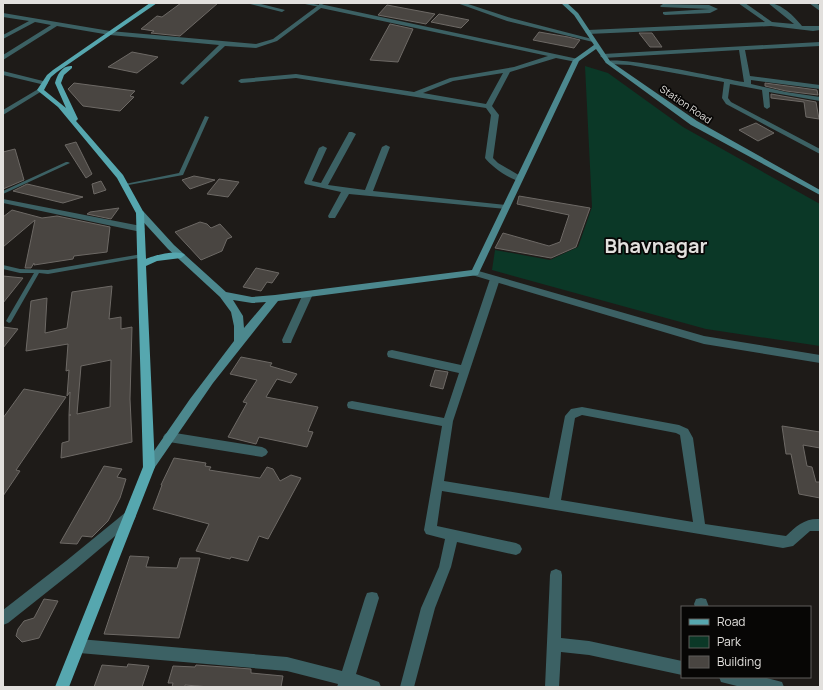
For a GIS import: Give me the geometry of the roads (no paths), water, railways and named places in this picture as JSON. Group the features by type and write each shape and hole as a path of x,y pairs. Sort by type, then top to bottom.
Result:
{"main road":[{"path":"77,126 58,82 60,77 66,70 113,33 154,3"},
{"path":"162,3 55,71 40,90 60,106 120,177 140,213 171,247 223,295 235,309 239,316 239,341"},
{"name":"Station Road","path":"564,3 576,14 608,62 694,123 820,193"},
{"path":"223,295 252,300 275,298 475,273 576,60 595,43"},
{"path":"46,81 60,77"},
{"path":"140,213 149,467"},
{"path":"142,260 181,255"},
{"path":"62,687 149,467 239,341 275,298"}],"street":[{"path":"249,3 282,10"},
{"path":"460,3 483,12 595,43"},
{"path":"741,3 771,24"},
{"path":"771,3 792,18 799,26 796,27"},
{"path":"812,3 820,9"},
{"path":"3,14 113,33 256,46 274,40 321,4 576,60"},
{"path":"588,32 666,20 715,9 709,6 662,4 666,20"},
{"path":"3,37 34,20"},
{"path":"666,20 771,24 813,29 820,28"},
{"path":"3,58 56,24"},
{"path":"183,84 224,44"},
{"path":"603,56 820,44"},
{"path":"742,48 748,82"},
{"path":"415,94 452,79 508,70 555,56"},
{"path":"608,62 630,63 727,82 820,87"},
{"path":"488,106 508,70"},
{"path":"3,72 46,81"},
{"path":"242,81 296,76 488,106 495,115 488,158 495,165 520,179"},
{"path":"727,82 725,98 728,103 820,152"},
{"path":"748,82 765,89 820,99"},
{"path":"765,89 767,107"},
{"path":"3,113 40,90"},
{"path":"323,186 352,134"},
{"path":"368,193 386,147"},
{"path":"323,148 308,182 346,191 506,207"},
{"path":"332,216 346,191"},
{"path":"3,202 141,229"},
{"path":"475,273 704,340 820,359"},
{"path":"495,279 447,424 430,530 516,548"},
{"path":"287,340 308,294"},
{"path":"392,354 465,370"},
{"path":"352,405 447,424"},
{"path":"554,504 570,416 575,412 582,412 679,429 684,432 687,438 700,529"},
{"path":"169,437 262,452"},
{"path":"437,485 783,542 789,542 802,528 808,524 820,525"},
{"path":"3,618 71,566 130,516"},
{"path":"407,687 428,608 444,567 452,534"},
{"path":"552,687 556,574"},
{"path":"346,683 372,598"},
{"path":"554,644 589,648 681,668"},
{"path":"79,646 288,664 346,683 374,687"},
{"path":"731,678 777,687"}],"lane":[{"path":"302,3 321,4"},
{"path":"125,185 181,174 207,117"},
{"path":"3,193 68,163"},
{"path":"3,267 37,272 48,272 142,260"},
{"path":"9,321 37,272"}],"district":[{"name":"Bhavnagar","path":"656,246"}]}
